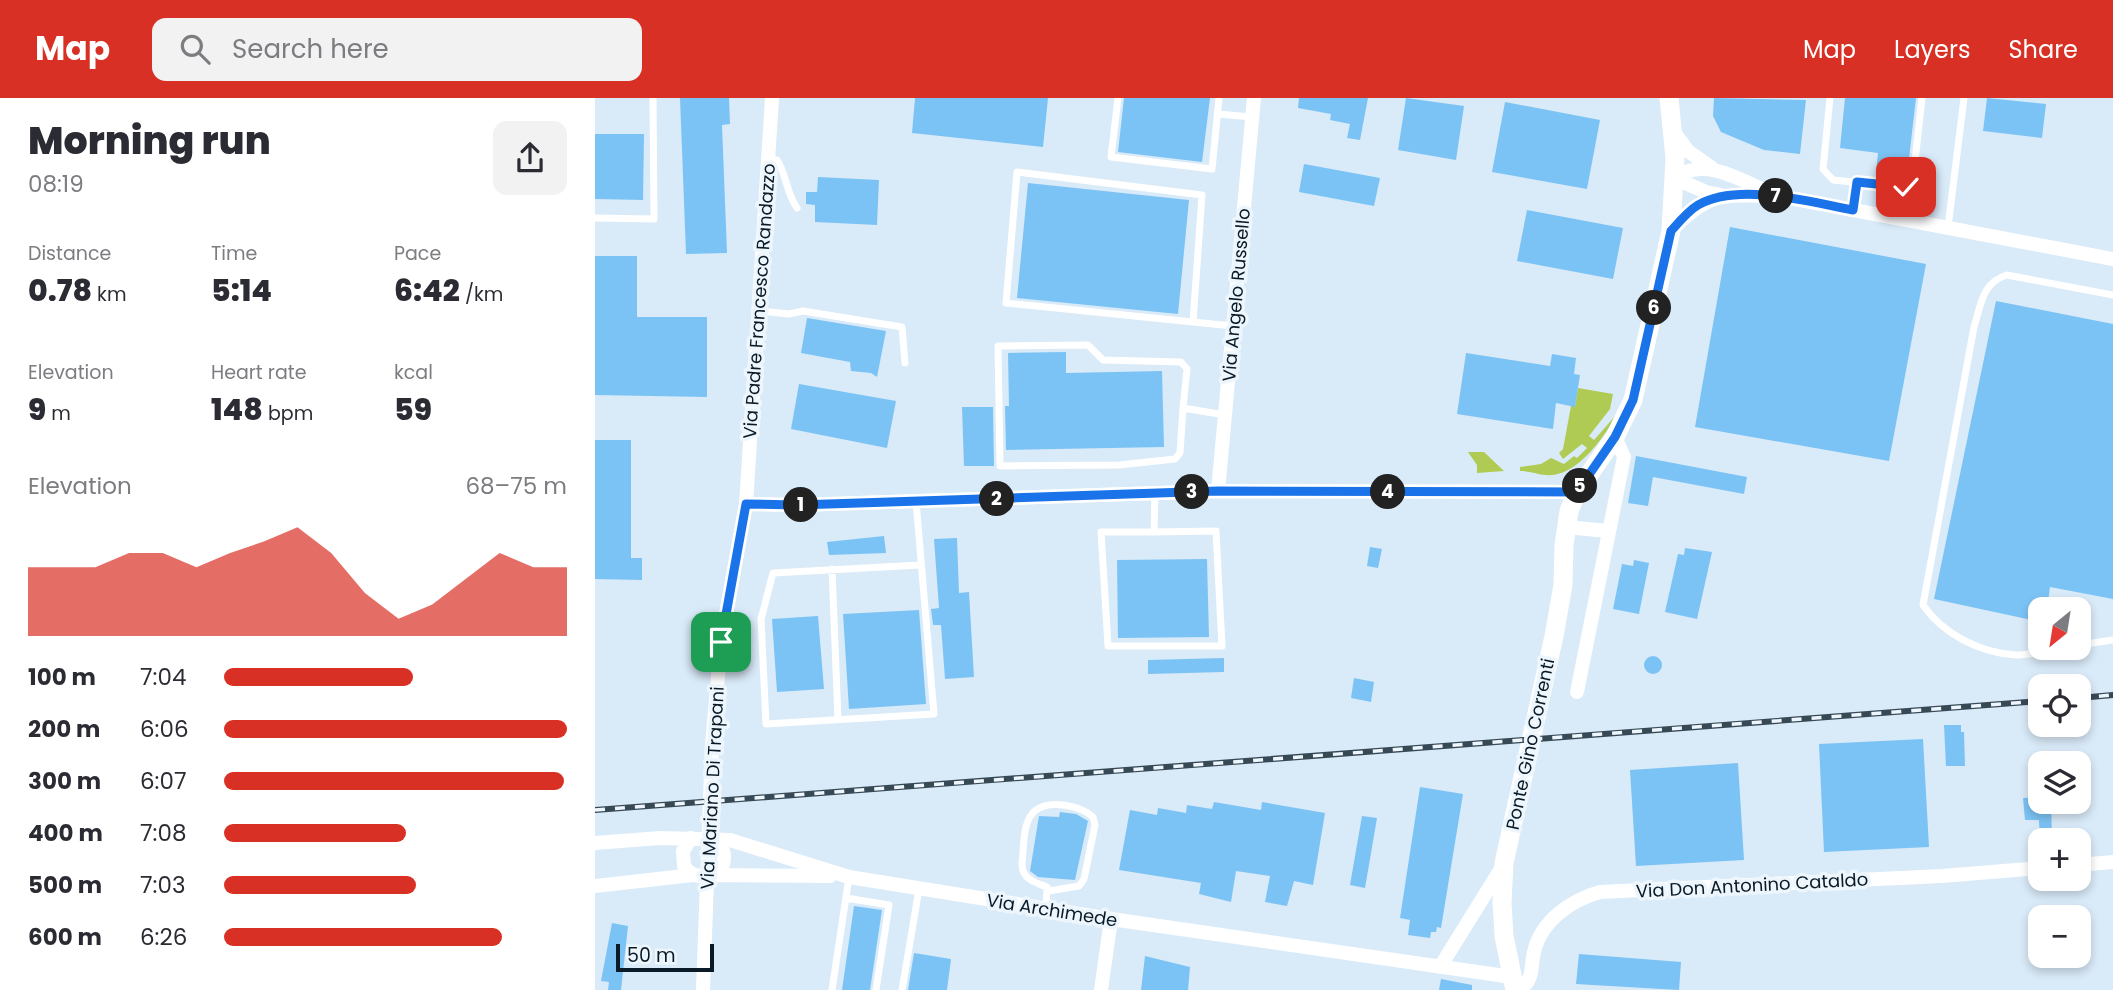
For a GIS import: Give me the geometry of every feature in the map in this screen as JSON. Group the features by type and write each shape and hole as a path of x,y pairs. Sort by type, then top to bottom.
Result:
{"street":[{"name":"Via Padre Francesco Randazzo","path":"746,504 772,98"},
{"name":"Via Angelo Russello","path":"1218,491 1254,98"},
{"name":"Ponte Gino Correnti","path":"1516,986 1504,936 1502,903 1506,858 1554,636 1563,585 1566,527 1577,492 1615,437 1633,400 1671,231 1674,132 1669,98"},
{"path":"1674,132 1702,163 1779,196"},
{"path":"1674,178 1687,169 1699,167 1716,170"},
{"path":"1674,178 1706,192 1726,196 1779,196 2113,259"},
{"path":"1671,231 1696,206 1726,196"},
{"path":"1577,692 1624,457 1615,437"},
{"path":"746,504 1218,491 1577,492"},
{"name":"Via Mariano Di Trapani","path":"703,990 712,745 721,642 746,504"},
{"path":"1566,527 1608,531"},
{"path":"667,838 684,869"},
{"name":"Via Archimede","path":"595,843 667,838 718,839 751,846 849,877 1440,968 1516,986"},
{"path":"684,869 683,851 691,838"},
{"path":"716,875 724,863 725,855 718,839"},
{"path":"1440,968 1506,858"},
{"path":"2091,864 2113,862"},
{"path":"595,886 684,869 716,875 849,877"},
{"name":"Via Don Antonino Cataldo","path":"1516,986 1527,985 1532,975 1534,951 1547,925 1583,897 1600,892 1942,876 2028,869"},
{"path":"1101,990 1111,919"}],"lane":[{"path":"595,218 654,219 653,98"},
{"path":"1118,98 1111,157 1212,169 1219,98"},
{"path":"1830,98 1823,169 1833,180 1902,187 1913,179 1922,98"},
{"path":"1948,228 1965,98"},
{"path":"1218,114 1252,117"},
{"path":"768,159 777,160 788,196 797,208"},
{"path":"1193,322 1202,195 1017,172 1006,303 1193,322 1233,326"},
{"path":"1853,210 1857,182"},
{"path":"2028,653 2016,655 1982,647 1947,631 1935,622 1923,605 1973,327 1988,285 1995,278 2007,275 2113,295"},
{"path":"758,310 789,314 803,311 902,327 905,363"},
{"path":"1088,345 1103,360 1181,362 1187,369 1183,408 1180,453 1175,459 1119,465 1000,466 998,346 1088,345"},
{"path":"1183,408 1225,415"},
{"path":"1154,532 1155,493"},
{"path":"916,501 934,715 766,724 761,620 773,573 920,565"},
{"path":"1216,531 1222,646 1108,646 1101,532 1154,532 1216,531"},
{"path":"832,569 838,720"},
{"path":"2091,643 2113,640"},
{"path":"1061,805 1086,811 1093,817 1095,825 1084,879 1079,886 1049,891 1029,879 1022,869 1025,832 1030,819 1036,810 1044,807 1061,805"},
{"path":"832,990 849,877"},
{"path":"902,990 919,889"},
{"path":"1046,908 1049,891"},
{"path":"846,898 889,905 876,990"}],"green space":[{"path":"1578,388 1613,394 1610,409 1589,436 1594,440 1616,415 1605,433 1590,452 1563,472 1548,475 1520,471 1520,467 1541,464 1551,458 1564,464 1574,456 1577,458 1587,448 1582,444 1563,459 1559,453 1563,449 1571,406 1575,406"},
{"path":"1468,452 1484,452 1504,471 1477,473 1477,465"}],"building":[{"path":"680,98 729,98 730,124 722,125 727,253 686,254"},
{"path":"915,98 1048,98 1043,147 912,133"},
{"path":"1124,98 1210,98 1202,162 1118,152"},
{"path":"1299,98 1368,98 1360,140 1347,138 1350,124 1330,120 1331,114 1298,108"},
{"path":"1406,98 1464,106 1456,160 1398,150"},
{"path":"1714,98 1806,100 1800,154 1764,150 1721,132 1713,116"},
{"path":"1845,98 1916,98 1907,176 1876,172 1878,153 1840,148"},
{"path":"1987,98 2046,104 2042,138 1983,131"},
{"path":"1505,102 1600,120 1587,189 1492,172"},
{"path":"595,134 644,134 643,200 595,199"},
{"path":"1304,164 1380,178 1374,206 1299,192"},
{"path":"818,177 879,180 877,225 815,222 815,205 806,204 806,192 817,192"},
{"path":"1028,183 1189,200 1178,314 1017,298"},
{"path":"1527,210 1623,228 1613,279 1517,261"},
{"path":"1730,227 1926,264 1889,461 1695,427"},
{"path":"595,256 637,256 637,317 707,317 707,397 595,395"},
{"path":"1996,301 2113,324 2113,599 2050,587 2049,597 2028,597 2028,619 1934,599"},
{"path":"807,318 886,331 877,377 871,373 851,371 850,362 801,353"},
{"path":"1066,352 1066,373 1162,371 1164,447 1006,450 1008,353"},
{"path":"1466,353 1550,366 1552,354 1576,358 1574,374 1580,375 1575,407 1556,403 1553,429 1457,414"},
{"path":"799,384 896,401 887,448 791,429"},
{"path":"962,407 993,407 994,466 964,466"},
{"path":"595,440 631,440 631,558 642,558 642,580 595,579"},
{"path":"1636,456 1747,477 1744,494 1653,477 1648,506 1628,503"},
{"path":"884,536 886,553 829,555 827,542"},
{"path":"957,538 959,593 969,592 974,677 945,679 941,625 933,625 931,609 939,608 934,539"},
{"path":"1370,547 1382,549 1378,568 1367,566"},
{"path":"1685,548 1712,552 1697,619 1665,612 1678,554 1684,555"},
{"path":"1207,559 1209,637 1118,638 1117,560"},
{"path":"1634,560 1649,563 1639,614 1613,609 1622,564 1633,566"},
{"path":"919,610 926,704 849,709 843,614"},
{"path":"818,616 824,689 777,692 772,619"},
{"path":"1653,656 1659,659 1662,665 1659,671 1653,674 1647,671 1644,665 1647,659"},
{"path":"1224,658 1224,672 1148,674 1148,660"},
{"path":"1354,678 1374,682 1371,702 1351,698"},
{"path":"1944,725 1961,725 1961,732 1964,732 1965,766 1946,766"},
{"path":"1923,739 1929,847 1824,852 1819,744"},
{"path":"1738,763 1744,860 1636,866 1630,770"},
{"path":"1420,787 1463,794 1441,928 1437,927 1436,932 1431,932 1430,938 1408,935 1410,920 1400,918"},
{"path":"2023,798 2028,798 2028,814 2051,814 2052,828 2039,828 2039,820 2025,820"},
{"path":"1214,802 1261,810 1262,802 1325,813 1313,885 1294,881 1287,906 1265,902 1270,876 1236,871 1231,902 1199,894 1201,883 1119,870 1130,810 1157,815 1158,808 1186,813 1187,805 1212,809"},
{"path":"1060,812 1076,814 1088,821 1075,880 1038,877 1030,871 1039,816 1059,817"},
{"path":"1362,816 1377,818 1365,888 1350,885"},
{"path":"854,906 882,910 870,990 842,990"},
{"path":"612,923 628,926 621,990 608,990 609,982 601,981"},
{"path":"914,953 951,959 947,990 908,990"},
{"path":"1579,954 1681,962 1679,990 1576,984"},
{"path":"1145,956 1190,967 1188,990 1141,990"},
{"path":"1441,979 1472,985 1472,990 1439,990"}],"railway":[{"path":"2091,697 2113,695"},
{"path":"595,810 2028,702"}],"route":[{"path":"721,642 746,504 798,505 1218,491 1577,492 1625,421 1633,400 1671,231 1687,214 1708,200 1726,196 1779,196 1853,210 1857,182 1906,187"}]}
